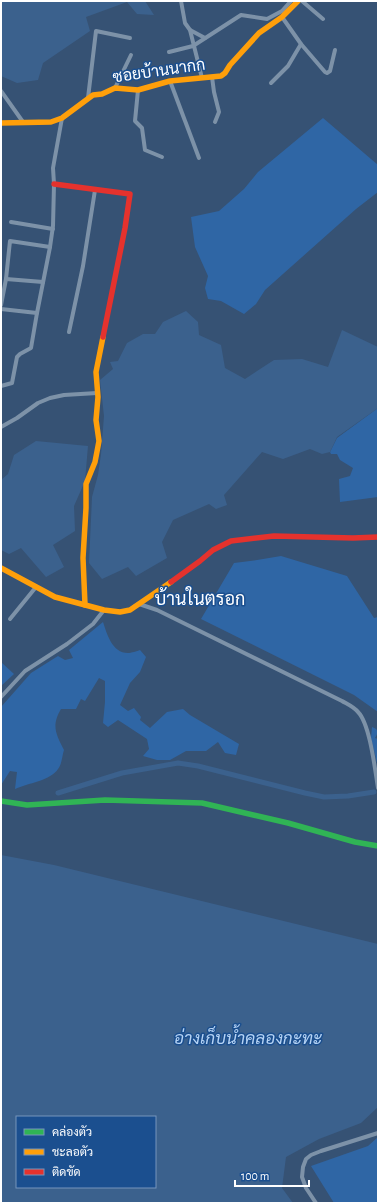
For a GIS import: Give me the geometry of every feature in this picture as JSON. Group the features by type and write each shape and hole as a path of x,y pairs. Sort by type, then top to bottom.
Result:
{"street":[{"path":"181,1 202,78"},
{"path":"169,52 193,46 242,15 266,19 282,11 290,1"},
{"name":"ซอยบ้านนากก","path":"1,123 51,122 62,118 93,95 102,94 114,88 138,90 170,81 221,76 258,33 282,17 298,1"},
{"path":"302,1 323,19"},
{"path":"282,17 301,44 324,72 327,73 330,71 335,50"},
{"path":"190,30 205,38"},
{"path":"88,98 96,32 130,38"},
{"path":"271,83 288,66 301,44"},
{"path":"114,88 130,54"},
{"path":"212,77 219,112 215,122"},
{"path":"170,81 199,158"},
{"path":"138,90 135,121 142,128 145,150 162,157"},
{"path":"1,91 23,122"},
{"path":"1,386 12,383 17,356 32,348 53,229 53,168 62,118"},
{"path":"54,184 130,194 125,228 96,372 98,397 96,420 99,441 95,462 86,484 83,558 85,605"},
{"path":"69,332 83,266 95,190"},
{"path":"11,222 53,229"},
{"path":"1,305 6,279 10,241 50,247"},
{"path":"1,264 7,266"},
{"path":"6,279 43,282"},
{"path":"1,308 37,313"},
{"path":"1,427 38,403 50,398 64,395 97,393"},
{"path":"1,568 55,597 104,610 120,612 130,610 200,561 213,550 231,541 274,536 353,538 378,537"},
{"path":"10,620 36,587"},
{"path":"139,604 156,610 314,687 342,701 357,711 361,715 366,725 378,788"},
{"path":"1,697 25,671 72,640 93,624 104,610"},
{"path":"1,800 27,805 105,800 202,803 288,823 355,842 378,846"},
{"path":"316,1203 306,1188 302,1177 306,1159 321,1151 378,1133"}],"shaded area":[{"path":"323,118 378,165 378,192 356,209 265,290 256,304 244,314 221,301 208,299 205,288 208,276 195,247 191,217 219,211 244,189 258,172"},
{"path":"378,408 378,497 340,502 339,479 350,476 353,468 340,460 337,454 331,454 330,452 337,438"},
{"path":"281,556 347,576 374,618 378,617 378,712 354,695 201,619 234,563"},
{"path":"103,622 111,642 118,650 128,653 140,650 146,657 140,672 130,683 120,705 128,711 134,708 141,717 140,720 150,728 167,712 183,709 190,715 239,744 236,755 225,753 218,742 206,751 186,751 170,760 157,760 143,756 149,749 147,739 118,720 108,727 103,723 105,681 99,678 85,701 81,699 76,709 61,709 58,715 55,725 64,750 58,769 44,779 15,789 17,772 10,771 1,785 1,707 31,673 58,656 65,660 73,658 69,650"},
{"path":"1,662 14,674 1,686"},
{"path":"372,727 377,731 375,738 378,739 378,767 371,738"},
{"path":"378,1137 378,1203 334,1203 311,1166 368,1146"}],"water":[{"path":"1,1 145,1 154,15 137,14 127,2 86,17 90,31 43,63 38,80 17,83 1,76"},
{"path":"186,311 198,322 199,335 221,345 225,368 245,379 274,360 302,359 328,367 342,330 378,347 378,408 337,437 330,452 322,454 310,449 283,459 262,452 224,495 227,505 216,509 209,504 173,520 162,542 167,558 136,576 128,567 102,579 89,563 92,497 98,475 104,416 100,380 113,369 110,362 118,361 127,343 143,334 155,334 163,322"},
{"path":"36,441 88,446 85,481 74,506 75,531 53,545 64,567 46,577 21,548 9,554 1,550 1,480 8,474 14,455"},
{"name":"อ่างเก็บน้ำคลองกะทะ","path":"1,855 54,865 378,944 378,1107 361,1123 319,1139 286,1157 282,1188 293,1203 1,1203"}],"waterway":[{"path":"58,793 122,773 178,763 198,766 324,797 348,796 374,792"}],"traffic: fast":[{"path":"1,801 27,805 105,800 202,803 288,823 355,842 378,846"}],"traffic: slow":[{"path":"1,123 51,122 62,118 93,95 102,94 115,88 138,90 170,81 221,76 259,33 282,17 298,1"},
{"path":"85,605 83,558 86,484 95,462 99,441 96,420 98,397 96,372 103,337"},
{"path":"1,568 55,597 104,610 120,612 130,610 171,582"}],"traffic: jam":[{"path":"54,184 130,194 125,228 103,337"},
{"path":"171,582 213,550 231,541 274,536 353,538 378,537"}],"district":[{"name":"บ้านในตรอก","path":"200,600"}]}
